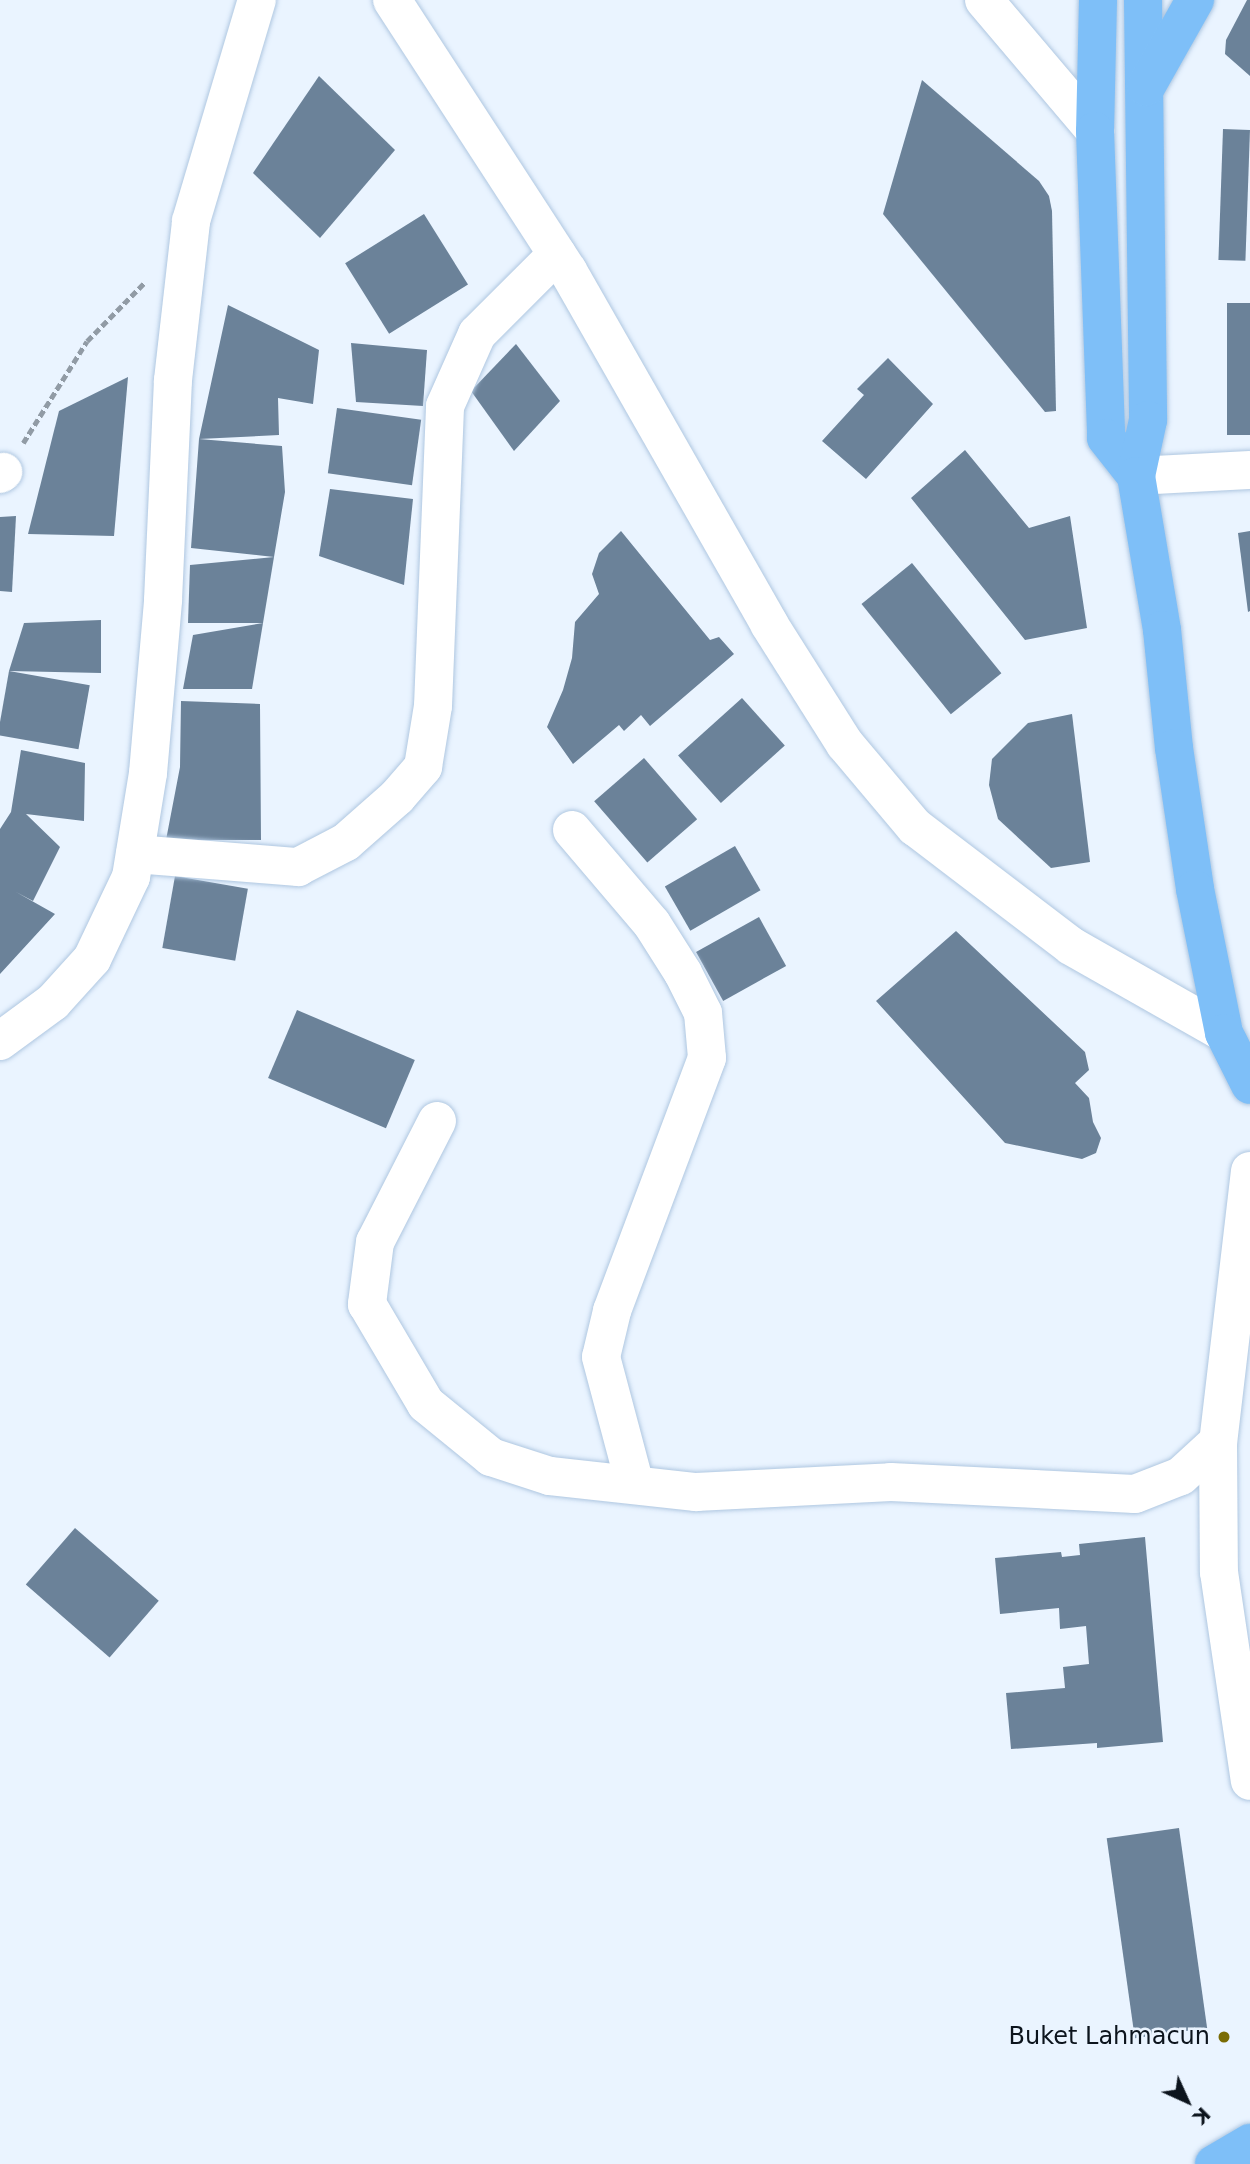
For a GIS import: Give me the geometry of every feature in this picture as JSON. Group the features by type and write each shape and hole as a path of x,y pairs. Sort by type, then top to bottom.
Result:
{"main road":[{"path":"1098,0 1095,131 1106,438 1136,476"},
{"path":"1143,0 1148,420 1136,476 1162,630 1174,748 1195,888 1224,1033 1250,1085"},
{"path":"1146,87 1195,0"},
{"path":"1214,2164 1250,2143"}],"street":[{"path":"0,1041 52,1002 92,959 131,877 148,773 163,600 173,380 191,221 257,0"},
{"path":"392,0 557,254 783,646 845,744 915,827 1071,946 1224,1033"},
{"path":"984,0 1095,131"},
{"path":"135,854 298,867 346,842 397,797 423,767 433,706 445,406 477,334 557,254"},
{"path":"1136,476 1250,470"},
{"path":"572,830 652,924 703,1013 707,1058 612,1311 601,1357 635,1485"},
{"path":"437,1121 374,1242 367,1304 426,1404 491,1457 550,1476 696,1492 891,1482 1135,1494 1181,1476 1218,1442"},
{"path":"1250,1171 1218,1442 1219,1572 1250,1781"}],"path":[{"path":"1,473 36,426 87,341 144,283 187,258"}],"building":[{"path":"1247,0 1250,0 1250,76 1225,54 1226,40"},
{"path":"319,76 395,150 320,238 253,173"},
{"path":"922,80 1039,181 1049,196 1052,211 1056,411 1045,412 883,214"},
{"path":"1223,129 1250,130 1245,261 1218,260"},
{"path":"424,214 468,284 389,334 345,263"},
{"path":"1227,303 1250,303 1250,435 1227,435"},
{"path":"228,305 319,350 313,404 278,398 279,435 199,439"},
{"path":"351,343 427,350 423,406 356,402"},
{"path":"516,344 560,401 514,451 471,391"},
{"path":"888,358 933,404 866,479 822,441 864,395 857,389"},
{"path":"128,377 114,536 28,534 59,411"},
{"path":"337,408 421,420 412,485 328,473"},
{"path":"199,439 282,446 285,492 274,557 191,548"},
{"path":"965,450 1029,528 1070,516 1087,628 1025,640 911,498"},
{"path":"330,489 413,499 404,585 319,556"},
{"path":"16,516 12,592 0,591 0,517"},
{"path":"621,531 710,640 719,637 734,654 650,726 641,715 624,731 619,725 573,764 547,727 563,690 572,658 575,622 599,594 592,574 599,553"},
{"path":"1250,531 1250,611 1248,612 1238,533"},
{"path":"274,557 263,623 188,623 190,565"},
{"path":"912,563 1001,673 951,714 861,604"},
{"path":"101,620 101,673 9,671 24,623"},
{"path":"263,623 252,689 183,689 193,635"},
{"path":"9,671 90,685 78,749 0,735"},
{"path":"742,698 785,746 721,803 678,756"},
{"path":"181,701 260,704 261,840 166,840 180,767"},
{"path":"1072,714 1090,862 1051,868 998,819 989,785 992,759 1028,723"},
{"path":"21,750 85,763 84,821 26,814 60,847 33,901 16,892 55,914 0,974 0,829 11,812"},
{"path":"644,758 697,819 647,862 594,801"},
{"path":"735,846 761,890 690,931 665,886"},
{"path":"175,876 248,889 235,961 162,948"},
{"path":"759,917 786,966 723,1001 696,952"},
{"path":"956,931 1085,1052 1089,1070 1075,1083 1089,1098 1093,1122 1101,1138 1096,1153 1082,1159 1005,1143 876,1001"},
{"path":"297,1010 415,1060 386,1128 268,1078"},
{"path":"75,1528 159,1601 110,1657 26,1585"},
{"path":"1145,1537 1163,1742 1097,1748 1097,1743 1011,1749 1006,1693 1065,1688 1063,1667 1089,1664 1086,1626 1060,1629 1059,1608 1000,1614 995,1558 1061,1552 1062,1557 1080,1555 1079,1544"},
{"path":"1179,1828 1207,2028 1135,2038 1107,1838"}],"place":[{"name":"Buket Lahmacun","path":"1224,2037"}]}
